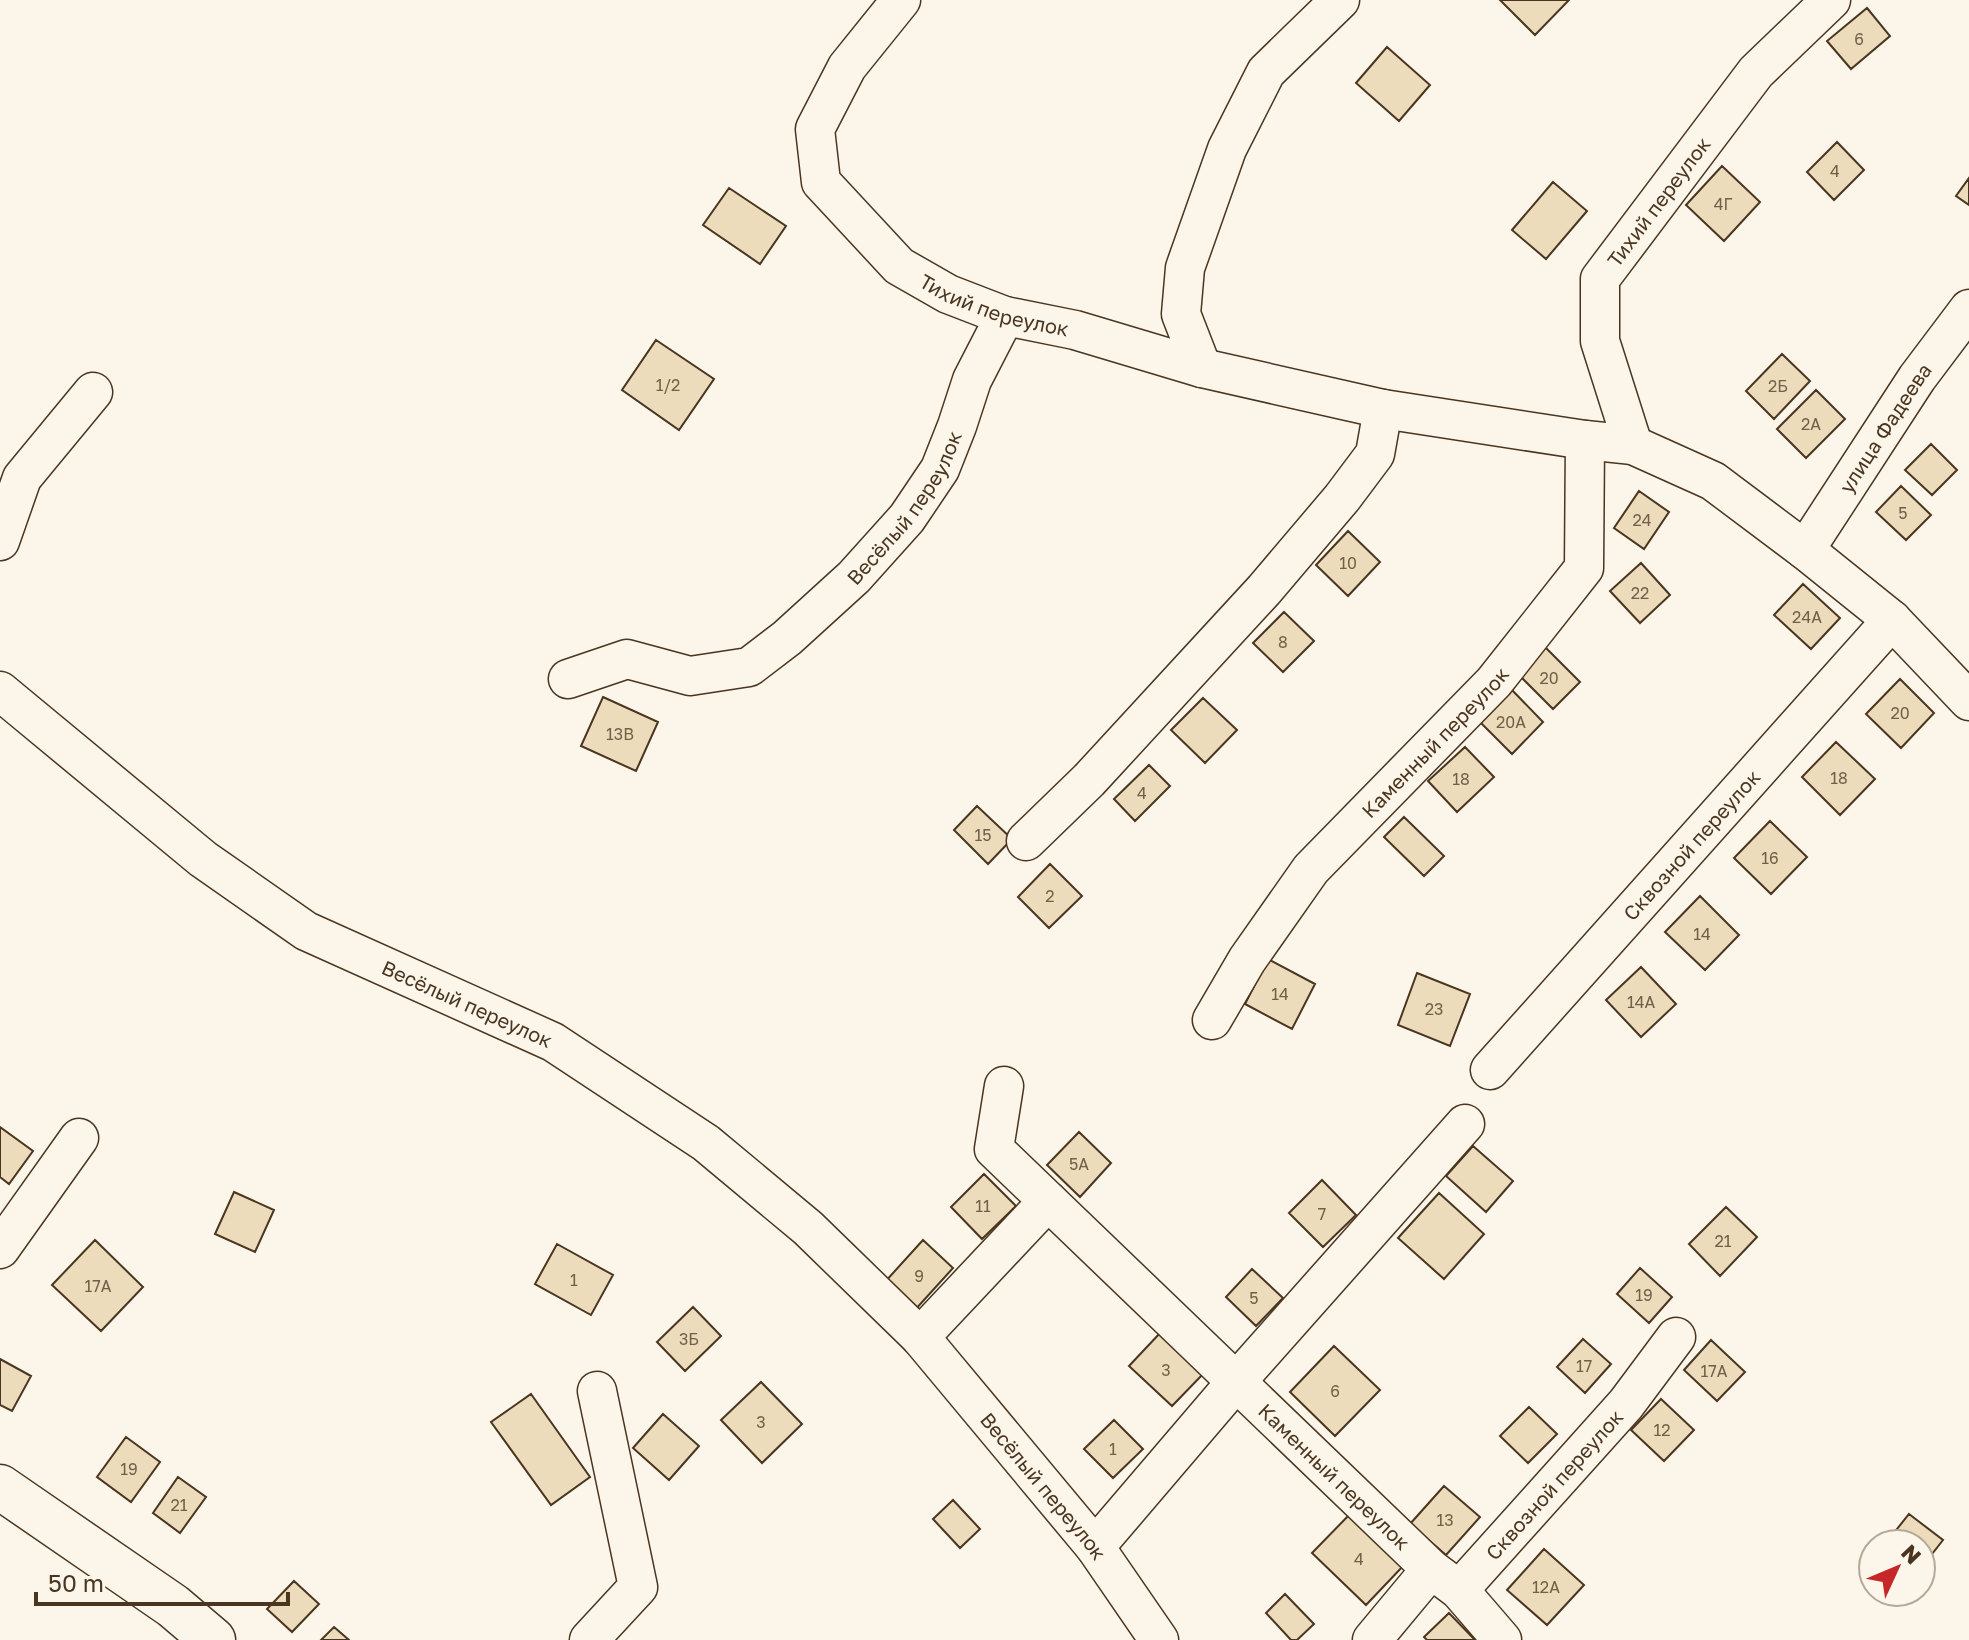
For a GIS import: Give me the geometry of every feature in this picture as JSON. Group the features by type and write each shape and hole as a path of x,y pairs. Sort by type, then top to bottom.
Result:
{"main road":[{"path":"0,1487 173,1606 213,1640"}],"street":[{"name":"Тихий переулок","path":"901,0 847,67 815,129 821,182 903,280 1005,316 1075,330 1202,368 1383,409 1633,445 1713,481 1805,550 1892,620 1969,701"},
{"path":"1202,368 1181,314 1185,268 1227,149 1266,72 1340,0"},
{"name":"Тихий переулок","path":"1633,445 1600,341 1600,279 1756,72 1831,0"},
{"name":"улица Фадеева","path":"1805,550 1917,378 1969,309"},
{"name":"Весёлый переулок","path":"568,679 627,659 690,676 749,667 787,638 854,577 907,518 940,469 972,380 1005,316"},
{"path":"0,541 22,478 93,392"},
{"path":"1026,841 1089,780 1192,669 1342,498 1375,454 1383,409"},
{"name":"Каменный переулок","path":"1212,1020 1247,960 1311,869 1494,682 1584,568 1585,440"},
{"name":"Сквозной переулок","path":"1490,1070 1892,620"},
{"name":"Весёлый переулок","path":"0,691 203,859 306,931 553,1042 706,1143 808,1228 920,1337 1095,1547 1159,1640"},
{"name":"Каменный переулок","path":"1004,1086 994,1149 1235,1383 1445,1580 1502,1640"},
{"path":"1095,1547 1235,1383 1465,1124"},
{"path":"0,1249 79,1138"},
{"path":"920,1337 1048,1201"},
{"name":"Сквозной переулок","path":"1372,1640 1445,1580 1626,1404 1676,1337"},
{"path":"589,1640 638,1587 597,1391"}],"building":[{"path":"1500,0 1569,0 1535,35"},
{"path":"1867,8 1890,36 1851,69 1827,41"},
{"path":"1387,47 1430,85 1399,121 1356,83"},
{"path":"1837,142 1864,170 1834,200 1807,172"},
{"path":"1722,166 1760,202 1724,241 1686,205"},
{"path":"1969,178 1969,205 1956,196"},
{"path":"1553,182 1587,211 1546,259 1512,230"},
{"path":"729,188 786,226 760,264 703,225"},
{"path":"656,340 714,379 679,430 622,390"},
{"path":"1782,354 1810,381 1774,419 1746,391"},
{"path":"1816,390 1845,419 1806,458 1777,429"},
{"path":"1931,444 1957,470 1932,495 1905,470"},
{"path":"1901,486 1931,515 1906,540 1876,512"},
{"path":"1639,491 1669,512 1644,549 1614,528"},
{"path":"1348,531 1380,562 1348,596 1316,565"},
{"path":"1641,563 1670,595 1640,623 1610,591"},
{"path":"1803,584 1840,618 1811,649 1774,615"},
{"path":"1284,612 1314,641 1283,672 1253,643"},
{"path":"1545,647 1580,682 1553,709 1518,674"},
{"path":"1900,679 1934,713 1901,748 1866,714"},
{"path":"1511,689 1543,722 1512,754 1479,721"},
{"path":"603,697 658,722 636,771 581,746"},
{"path":"1203,698 1237,730 1205,763 1171,730"},
{"path":"1836,742 1875,779 1840,815 1802,777"},
{"path":"1465,747 1494,777 1457,812 1428,781"},
{"path":"1149,765 1170,786 1135,821 1114,799"},
{"path":"977,806 1012,839 988,864 954,830"},
{"path":"1404,817 1444,856 1424,876 1384,837"},
{"path":"1770,821 1807,857 1771,894 1734,858"},
{"path":"1050,864 1082,896 1049,928 1018,897"},
{"path":"1700,896 1739,935 1705,970 1665,932"},
{"path":"1268,959 1315,984 1292,1029 1245,1004"},
{"path":"1641,967 1676,1004 1641,1037 1606,1000"},
{"path":"1417,973 1470,994 1450,1046 1398,1025"},
{"path":"0,1127 33,1151 9,1184 0,1177"},
{"path":"1079,1132 1111,1163 1080,1197 1047,1165"},
{"path":"1473,1146 1513,1181 1486,1212 1446,1176"},
{"path":"984,1174 1016,1206 982,1239 951,1207"},
{"path":"1322,1180 1356,1215 1323,1247 1289,1213"},
{"path":"234,1192 274,1210 255,1252 215,1234"},
{"path":"1439,1193 1484,1234 1444,1279 1398,1238"},
{"path":"1726,1207 1757,1237 1720,1276 1689,1244"},
{"path":"95,1240 143,1287 101,1331 52,1285"},
{"path":"923,1240 953,1268 914,1311 884,1283"},
{"path":"557,1244 613,1275 591,1315 535,1284"},
{"path":"1640,1268 1672,1297 1649,1323 1617,1294"},
{"path":"1252,1269 1283,1298 1256,1326 1226,1297"},
{"path":"693,1307 721,1336 685,1371 657,1342"},
{"path":"1161,1332 1204,1373 1172,1406 1129,1366"},
{"path":"1583,1339 1611,1364 1585,1393 1557,1367"},
{"path":"1711,1340 1745,1372 1717,1401 1684,1370"},
{"path":"1334,1346 1380,1390 1335,1436 1290,1392"},
{"path":"0,1359 31,1376 12,1411 0,1405"},
{"path":"761,1382 802,1424 762,1463 721,1420"},
{"path":"531,1394 590,1477 551,1505 491,1422"},
{"path":"1661,1399 1694,1430 1664,1461 1631,1430"},
{"path":"1529,1407 1557,1434 1528,1463 1500,1436"},
{"path":"663,1414 699,1446 669,1480 633,1448"},
{"path":"1114,1420 1143,1449 1113,1478 1084,1449"},
{"path":"126,1437 160,1462 131,1502 97,1477"},
{"path":"178,1477 206,1497 180,1533 153,1513"},
{"path":"1444,1486 1480,1517 1446,1555 1410,1524"},
{"path":"953,1500 980,1529 960,1548 933,1519"},
{"path":"1351,1513 1405,1564 1366,1605 1312,1553"},
{"path":"1909,1514 1927,1528 1898,1528"},
{"path":"1544,1549 1584,1585 1547,1625 1507,1590"},
{"path":"294,1581 319,1604 292,1632 267,1609"},
{"path":"1285,1594 1314,1624 1297,1640 1291,1640 1266,1613"},
{"path":"1449,1613 1475,1640 1427,1640 1424,1637"},
{"path":"334,1627 349,1640 321,1640"}]}
